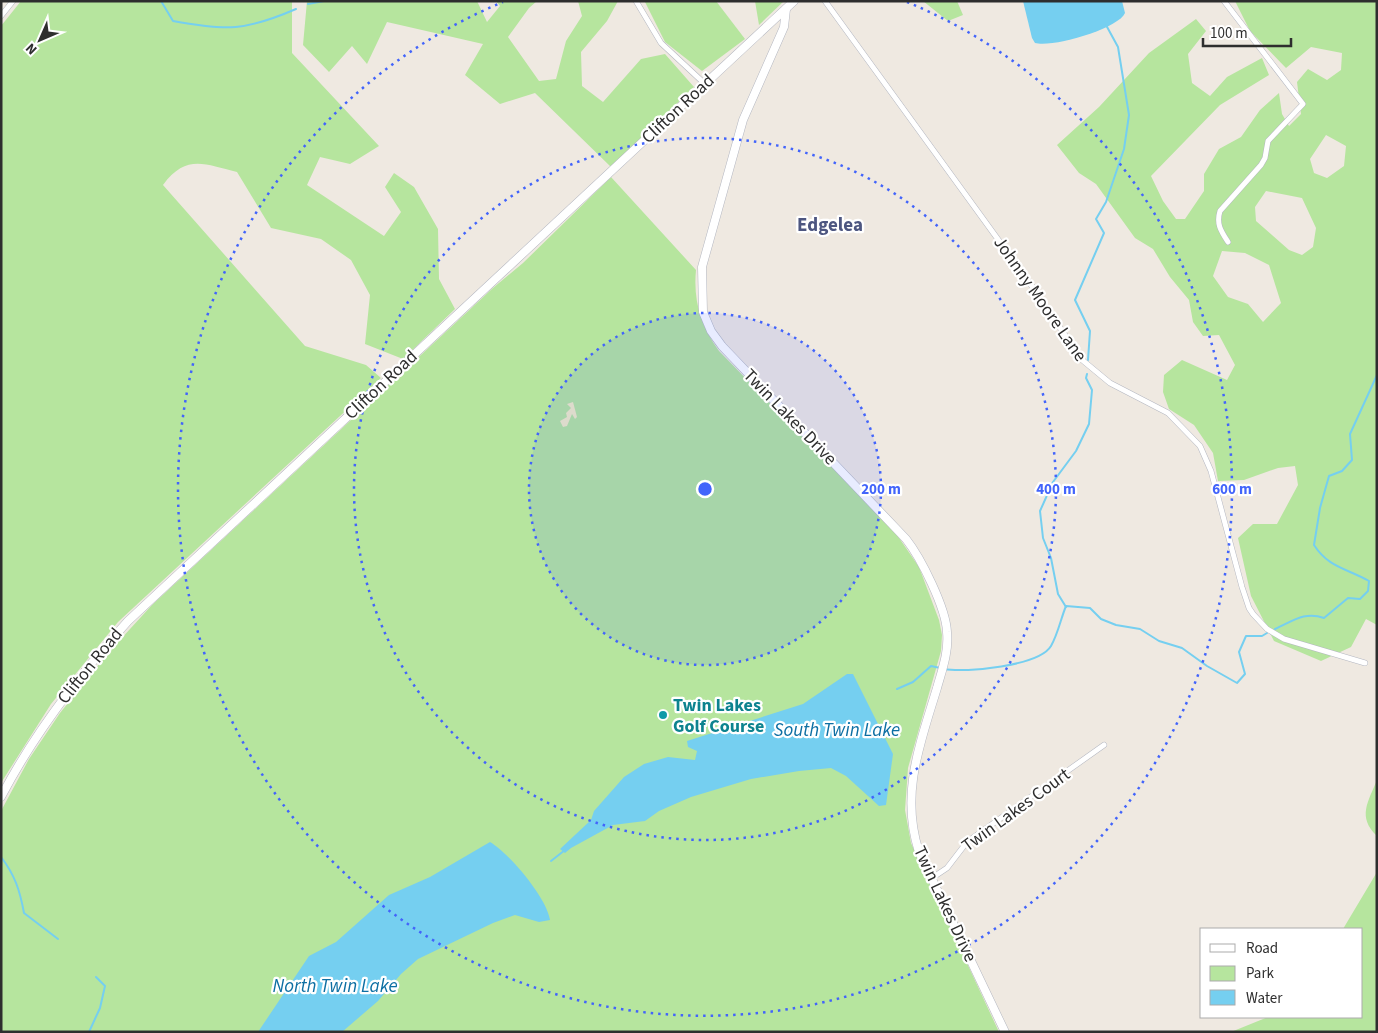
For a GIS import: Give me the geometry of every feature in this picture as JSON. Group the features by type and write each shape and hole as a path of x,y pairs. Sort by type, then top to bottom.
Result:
{"street":[{"path":"1,16 13,1"},
{"path":"636,1 660,43 705,84"},
{"name":"Clifton Road","path":"1,797 31,745 61,701 128,621 794,1"},
{"name":"Johnny Moore Lane","path":"825,1 1034,289 1081,359 1110,383 1168,413 1200,446 1211,470 1249,608 1260,622 1274,634 1365,664"},
{"path":"1224,1 1303,104 1268,141 1265,158 1261,165 1220,211 1218,220 1220,231 1228,242"},
{"name":"Twin Lakes Drive","path":"786,9 784,28 743,120 705,253 701,281 703,312 711,331 722,346 890,521 914,549 946,624 947,645 944,662 918,751 910,799 914,838 1005,1032"},
{"name":"Twin Lakes Court","path":"932,878 946,868 967,842 1104,746"}],"green space":[{"path":"21,1 292,1 292,53 379,146 350,164 320,157 307,185 384,236 401,212 385,187 394,173 414,187 438,229 439,279 455,309 403,359 365,344 370,295 351,260 321,239 271,228 237,172 205,164 196,164 188,165 171,175 163,185 305,346 366,365 381,378 118,622 51,704 1,783 1,26"},
{"path":"307,1 477,1 487,22 500,6 496,1 537,1 529,8 508,37 539,81 556,79 566,41 582,16 578,1 618,1 607,21 581,52 582,86 603,102 641,59 665,54 694,87 611,167 535,93 500,104 465,75 483,44 387,22 367,64 352,46 329,72 303,45"},
{"path":"716,1 745,39 702,71 665,42 645,2"},
{"path":"755,1 784,1 759,25"},
{"path":"923,1 957,1 963,15 948,21"},
{"path":"1235,1 1377,1 1377,625 1366,619 1351,647 1321,661 1274,641 1251,596 1238,538 1253,524 1277,524 1298,485 1295,466 1278,468 1244,480 1218,481 1213,453 1194,425 1169,409 1163,392 1164,375 1182,360 1227,380 1235,365 1219,335 1203,336 1193,322 1189,300 1170,277 1153,249 1135,238 1096,184 1079,173 1057,145 1099,107 1149,53 1196,19 1206,31 1188,54 1192,83 1210,96 1227,77 1262,58 1269,75 1220,105 1151,176 1163,201 1176,219 1185,219 1204,191 1204,174 1219,149 1241,137 1260,110 1279,93 1282,114 1289,126 1301,114 1297,82 1308,69 1327,80 1341,70 1342,53 1311,47 1286,68 1250,31","holes":["1326,135 1346,146 1344,166 1327,178 1314,173 1310,159","1266,191 1302,198 1316,228 1313,247 1302,255 1289,250 1256,221 1255,207","1222,251 1245,253 1269,265 1281,303 1263,322 1248,304 1228,297 1213,276"]},
{"name":"Twin Lakes Golf Course","path":"611,177 696,270 697,303 707,332 719,351 895,532 919,567 939,620 942,635 941,651 908,768 905,810 911,843 999,1032 1,1032 1,811 29,759 60,713 108,653 152,605 493,288 523,263"},
{"path":"1377,780 1377,836 1367,822 1366,809"},
{"path":"1377,872 1377,1032 1231,1032 1266,1018 1363,1018 1363,928 1344,928"}],"sand":[{"path":"573,402 577,417 575,419 572,414 567,426 563,427 560,421 567,417 566,413 571,408 567,404"}],"water":[{"path":"1023,1 1122,1 1125,13 1120,19 1098,31 1069,40 1043,44 1035,43 1032,38"},
{"name":"South Twin Lake","path":"847,674 853,674 893,754 886,805 879,806 846,776 831,768 799,771 751,779 691,797 659,811 645,821 613,825 565,853 560,849 591,820 594,811 624,777 644,764 668,757 695,760 697,751 688,747 687,741 803,704"},
{"name":"North Twin Lake","path":"490,842 507,856 526,877 542,900 550,920 539,922 515,915 493,923 418,959 401,974 378,1001 342,1032 258,1032 309,956 336,942 389,895 430,877"}],"waterway":[{"path":"161,1 173,21 222,27 236,27 263,22 296,9"},
{"path":"308,4 324,1"},
{"path":"1088,360 1090,331 1075,300 1104,233 1096,219 1106,202 1124,149 1129,115 1118,47 1106,25"},
{"path":"1066,607 1058,594 1051,558 1043,538 1040,511 1053,482 1076,451 1089,424 1092,390 1086,378 1087,374"},
{"path":"1275,629 1305,616 1324,618 1348,598 1360,599 1368,591 1369,581 1338,567 1320,553 1314,545 1320,508 1329,476 1342,471 1352,460 1350,434 1377,375"},
{"path":"944,669 984,669 1018,663 1044,653 1051,646 1066,606 1090,608 1101,619 1116,625 1140,629 1159,641 1182,648 1207,666 1237,683 1245,674 1239,652 1246,636 1262,636 1267,633"},
{"path":"897,689 913,682 931,666 940,668"},
{"path":"551,861 565,850"},
{"path":"1,857 10,870 16,884 24,913 58,939"},
{"path":"89,1032 100,1008 105,986 96,977"}],"place":[{"name":"Twin Lakes Golf Course","path":"663,715"}],"district":[{"name":"Edgelea","path":"830,225"}]}
